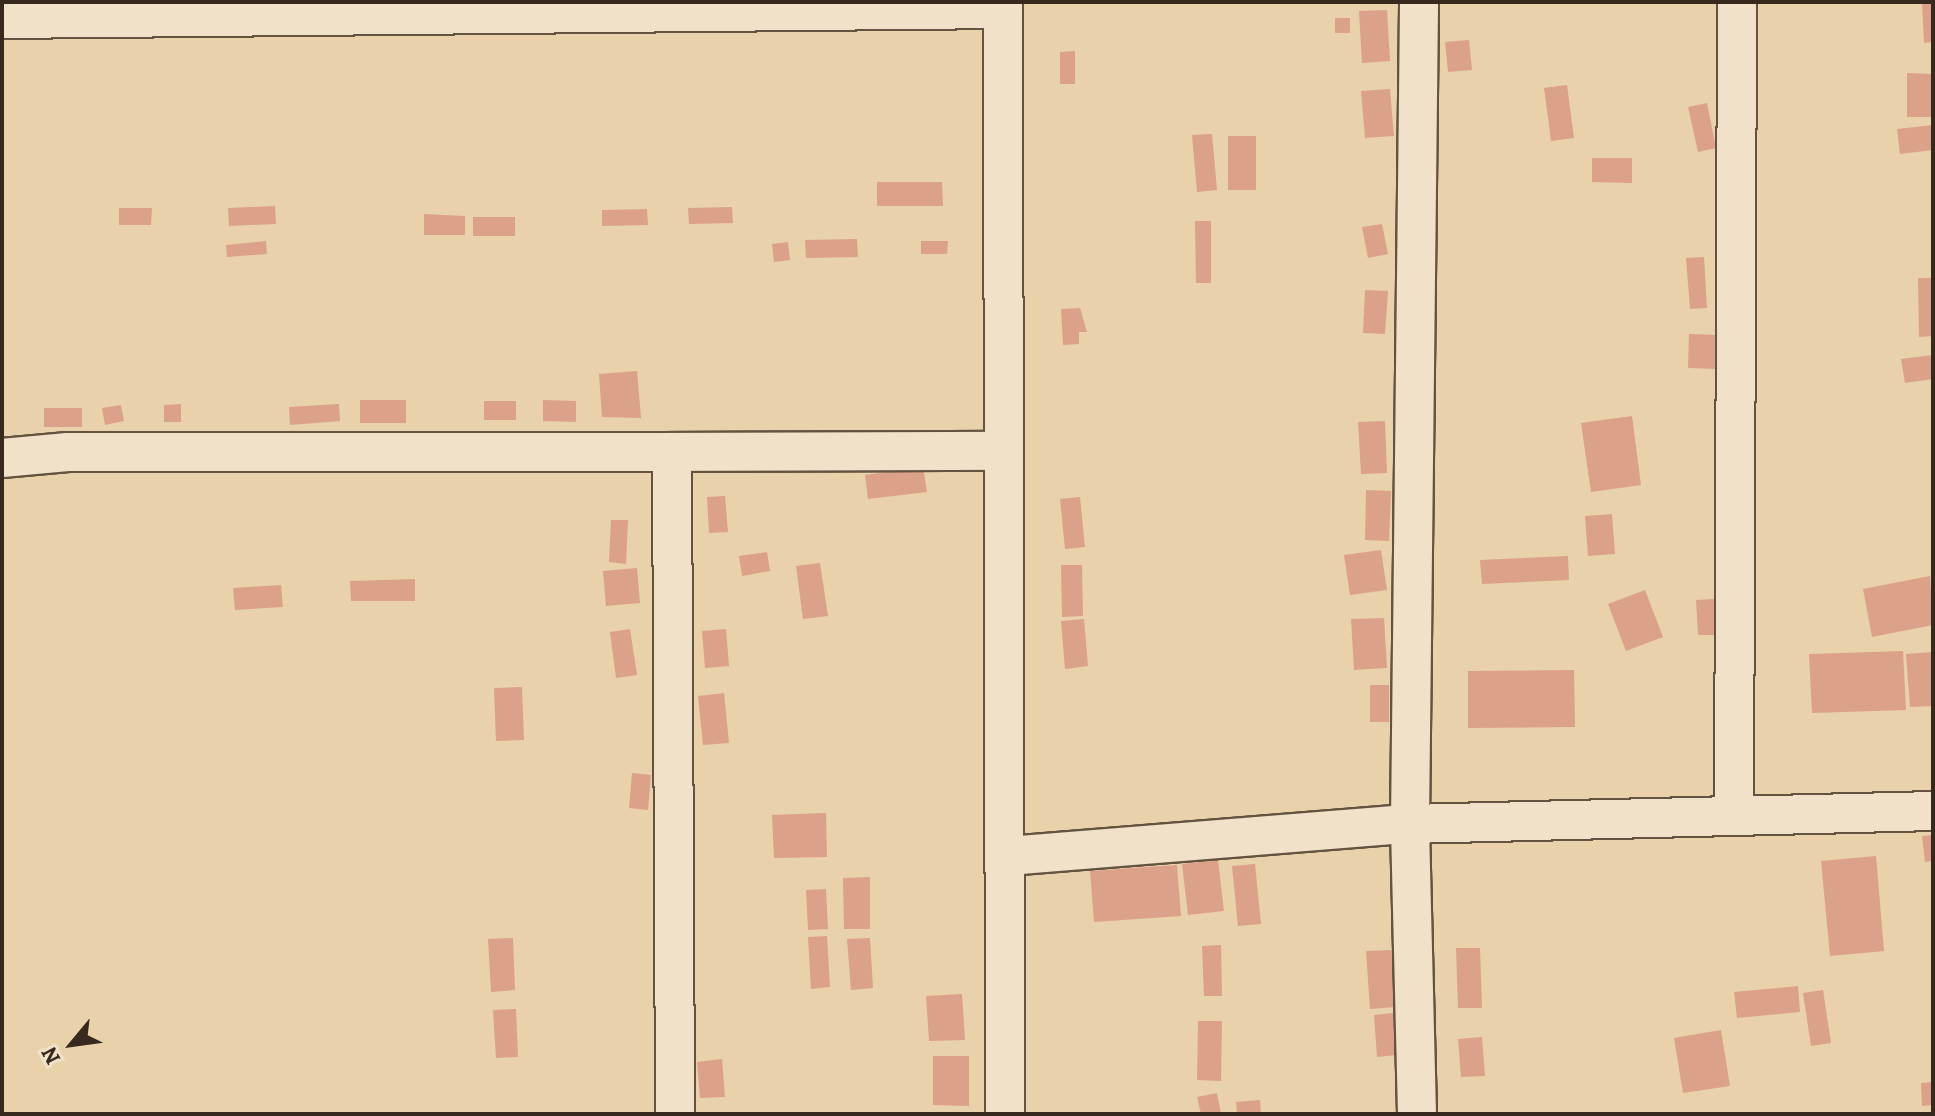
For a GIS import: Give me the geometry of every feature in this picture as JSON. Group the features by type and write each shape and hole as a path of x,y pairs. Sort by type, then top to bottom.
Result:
{"street":[{"path":"1417,1114 1410,824 1419,2"},
{"path":"1734,816 1737,2"},
{"path":"2,19 1003,6 1002,451 1008,856 1005,1114"},
{"path":"2,458 68,452 1002,451"},
{"path":"672,452 675,1114"},
{"path":"1008,856 1410,824 1933,811"}],"building":[{"path":"1922,2 1933,2 1933,42 1924,43"},
{"path":"1387,10 1390,61 1362,63 1359,11"},
{"path":"1335,18 1350,18 1350,33 1335,33"},
{"path":"1469,40 1472,70 1448,72 1445,42"},
{"path":"1075,51 1075,84 1060,84 1060,52"},
{"path":"1907,73 1933,74 1933,117 1907,117"},
{"path":"1567,85 1574,138 1551,141 1544,88"},
{"path":"1390,89 1394,136 1365,138 1361,91"},
{"path":"1707,103 1716,148 1698,152 1688,107"},
{"path":"1933,125 1933,150 1900,154 1897,129"},
{"path":"1212,134 1217,190 1197,192 1192,135"},
{"path":"1228,136 1256,136 1256,190 1228,190"},
{"path":"1592,158 1632,158 1632,183 1592,182"},
{"path":"877,182 942,182 943,206 877,206"},
{"path":"275,206 276,224 229,226 228,208"},
{"path":"732,207 733,223 689,224 688,208"},
{"path":"119,208 152,208 151,225 119,225"},
{"path":"647,209 648,225 602,226 602,210"},
{"path":"424,214 465,216 465,235 424,235"},
{"path":"473,217 515,217 515,236 473,236"},
{"path":"1195,221 1211,221 1211,283 1196,283"},
{"path":"1382,224 1388,254 1368,258 1362,227"},
{"path":"857,239 858,257 806,258 805,240"},
{"path":"266,241 267,254 227,257 226,245"},
{"path":"921,241 948,241 947,254 921,254"},
{"path":"788,242 790,260 774,262 772,244"},
{"path":"1704,257 1707,308 1690,309 1686,258"},
{"path":"1918,278 1933,278 1933,336 1919,337"},
{"path":"1365,290 1388,291 1385,334 1363,333"},
{"path":"1080,308 1087,332 1079,332 1079,344 1063,345 1061,309"},
{"path":"1689,334 1718,335 1717,369 1688,368"},
{"path":"1933,355 1933,379 1905,383 1901,359"},
{"path":"637,371 641,418 602,417 599,374"},
{"path":"360,400 406,400 406,423 360,423"},
{"path":"543,400 576,401 576,422 543,421"},
{"path":"484,401 516,401 516,420 484,420"},
{"path":"181,404 181,422 164,422 164,405"},
{"path":"339,404 340,421 290,425 289,407"},
{"path":"121,405 124,421 105,425 102,408"},
{"path":"44,408 82,408 82,427 44,427"},
{"path":"1632,416 1641,485 1591,492 1581,423"},
{"path":"1385,421 1387,473 1361,474 1358,422"},
{"path":"923,467 927,492 868,499 865,475"},
{"path":"1366,490 1391,491 1389,541 1365,540"},
{"path":"725,496 728,532 709,533 707,497"},
{"path":"1080,497 1085,547 1065,549 1060,499"},
{"path":"1612,514 1615,554 1588,556 1585,516"},
{"path":"611,520 628,520 626,564 609,562"},
{"path":"1381,550 1387,590 1350,595 1344,555"},
{"path":"767,552 770,571 742,576 739,556"},
{"path":"1568,556 1569,580 1482,584 1480,560"},
{"path":"820,563 828,616 803,619 796,566"},
{"path":"1061,565 1082,565 1083,616 1062,617"},
{"path":"637,568 640,603 606,606 603,571"},
{"path":"1930,576 1933,625 1872,637 1863,589"},
{"path":"415,579 415,601 351,601 350,581"},
{"path":"281,585 283,607 235,610 233,588"},
{"path":"1645,590 1663,637 1626,651 1608,604"},
{"path":"1714,599 1715,635 1698,635 1696,600"},
{"path":"1384,618 1387,668 1354,670 1351,619"},
{"path":"1084,619 1088,666 1065,669 1061,621"},
{"path":"630,629 637,675 616,678 610,632"},
{"path":"726,629 729,666 705,668 702,631"},
{"path":"1903,651 1906,710 1812,713 1809,654"},
{"path":"1933,652 1933,706 1910,707 1906,654"},
{"path":"1574,670 1575,727 1468,728 1468,671"},
{"path":"1370,685 1389,685 1389,722 1370,722"},
{"path":"522,687 524,740 496,741 494,688"},
{"path":"724,693 729,743 703,745 698,696"},
{"path":"632,773 651,775 648,810 629,808"},
{"path":"826,813 827,857 774,858 772,815"},
{"path":"1933,835 1933,861 1925,862 1922,836"},
{"path":"1876,856 1884,951 1830,956 1821,861"},
{"path":"1218,860 1224,911 1188,915 1182,864"},
{"path":"1255,864 1261,924 1238,926 1232,866"},
{"path":"1177,865 1181,916 1094,922 1090,871"},
{"path":"870,877 870,929 844,929 843,878"},
{"path":"826,889 828,929 808,930 806,890"},
{"path":"827,936 830,987 811,989 808,937"},
{"path":"513,938 515,990 491,992 488,939"},
{"path":"870,938 873,988 851,990 847,939"},
{"path":"1221,945 1222,996 1204,996 1202,946"},
{"path":"1456,948 1480,948 1482,1008 1458,1008"},
{"path":"1393,950 1396,1007 1370,1009 1366,951"},
{"path":"1798,986 1800,1012 1737,1018 1734,992"},
{"path":"1823,990 1831,1043 1811,1046 1803,993"},
{"path":"962,994 965,1040 929,1041 926,996"},
{"path":"516,1009 518,1057 496,1058 493,1010"},
{"path":"1393,1013 1396,1055 1377,1057 1374,1015"},
{"path":"1198,1021 1222,1021 1221,1081 1197,1080"},
{"path":"1721,1030 1730,1086 1683,1093 1674,1038"},
{"path":"1482,1037 1485,1076 1461,1077 1458,1039"},
{"path":"933,1056 969,1056 969,1106 933,1105"},
{"path":"722,1059 725,1097 700,1098 697,1062"},
{"path":"1933,1082 1933,1105 1922,1106 1921,1083"},
{"path":"1217,1093 1221,1114 1201,1114 1197,1097"},
{"path":"1260,1100 1261,1114 1237,1114 1236,1102"}]}
